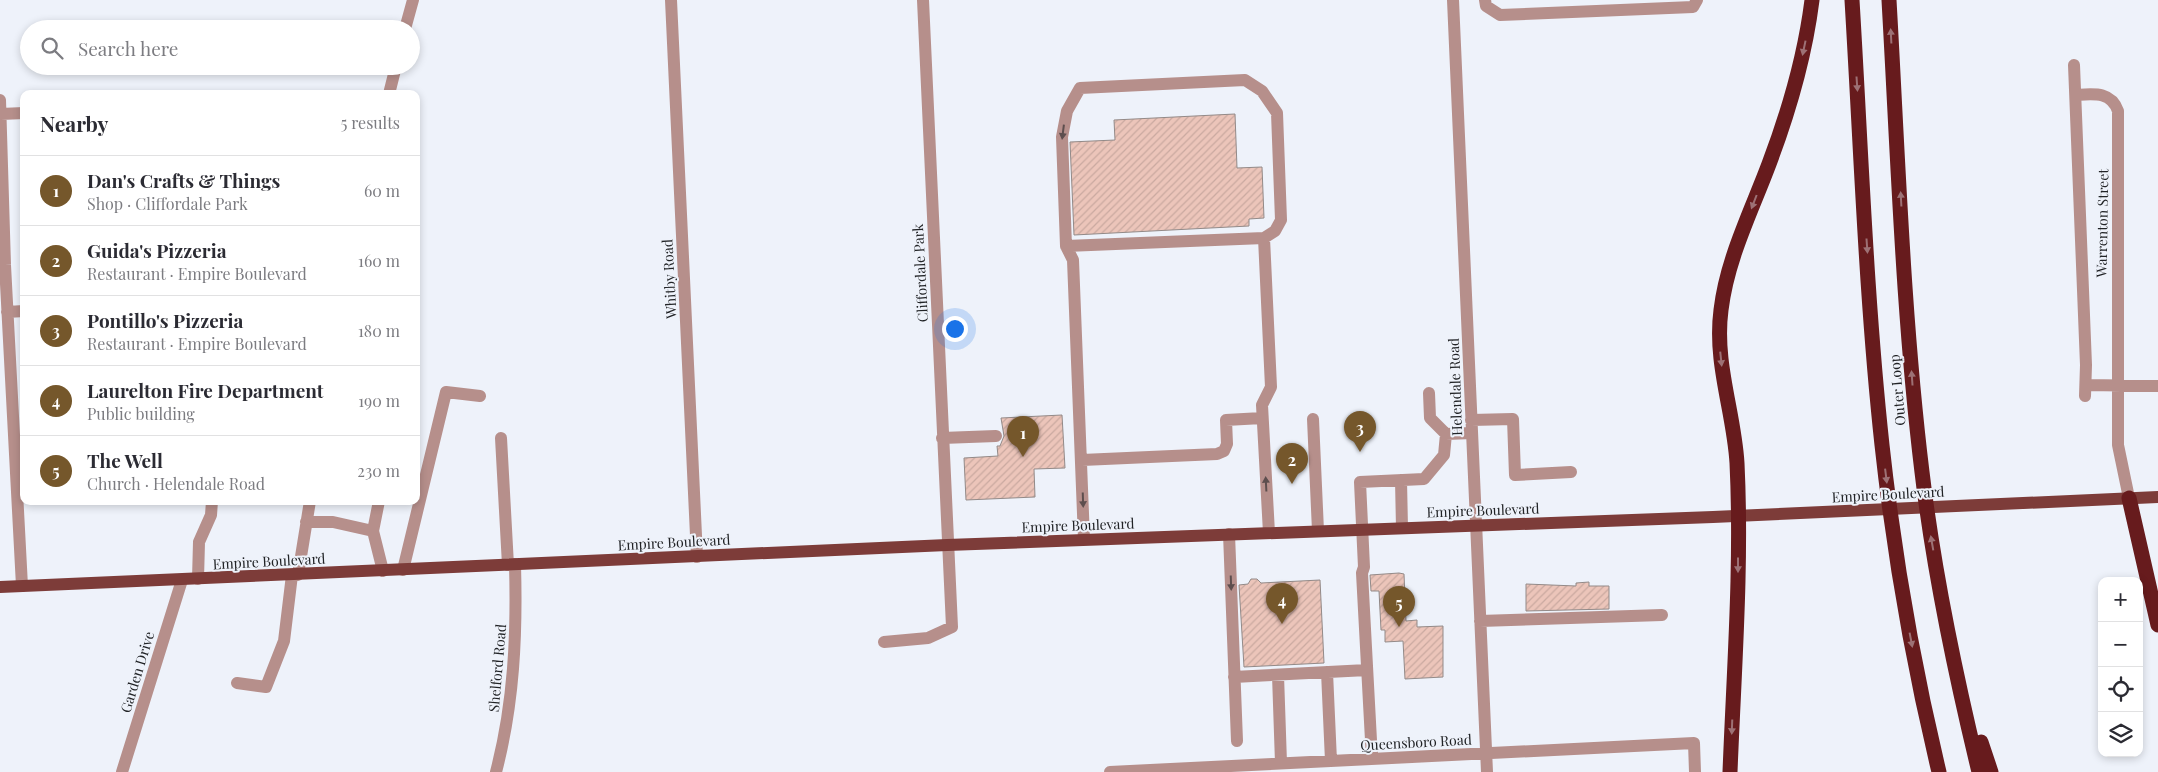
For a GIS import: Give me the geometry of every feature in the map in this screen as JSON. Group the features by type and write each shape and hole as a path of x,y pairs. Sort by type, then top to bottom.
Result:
{"highway":[{"path":"1730,772 1738,581 1736,452 1720,358 1720,310 1734,254 1790,104 1804,46 1812,0"},
{"name":"Outer Loop","path":"1852,0 1880,428 1903,592 1921,690 1940,772"},
{"name":"Outer Loop","path":"1889,0 1917,427 1939,591 1979,772"},
{"path":"2129,498 2158,625"},
{"path":"1939,591 1962,678 1991,772"}],"main road":[{"name":"Empire Boulevard","path":"0,587 198,580 947,545 1737,516 2158,497"}],"street":[{"path":"407,20 413,0"},
{"name":"Whitby Road","path":"671,0 697,557"},
{"name":"Cliffordale Park","path":"884,642 928,638 952,627 923,0"},
{"name":"Helendale Road","path":"1453,0 1487,772"},
{"path":"1485,0 1486,6 1500,15 1693,7 1697,0"},
{"name":"Warrenton Street","path":"2074,65 2085,391 2117,385"},
{"path":"390,90 394,75"},
{"path":"1066,246 1264,238 1275,231 1281,220 1276,113 1262,91 1245,80 1080,88 1067,111 1062,137 1066,246 1072,260 1084,540"},
{"name":"Warrenton Street","path":"2076,95 2106,96 2116,104 2118,111 2118,454 2129,498"},
{"path":"0,100 2,266 7,312 22,586"},
{"path":"1,114 20,113"},
{"path":"1264,238 1271,387 1262,405 1262,418 1269,533"},
{"path":"7,312 20,311"},
{"path":"2117,385 2158,386"},
{"path":"420,500 446,392 480,396"},
{"path":"1429,393 1430,418 1446,434 1472,434"},
{"path":"1082,460 1217,454 1224,451 1227,444 1226,420 1262,418"},
{"path":"1313,419 1318,531"},
{"path":"1472,420 1513,419 1515,474 1571,472"},
{"path":"1372,759 1360,482 1424,479 1444,455 1446,434"},
{"path":"942,438 996,436"},
{"name":"Shelford Road","path":"496,772 512,696 517,618 501,438"},
{"path":"1401,480 1402,528"},
{"path":"198,580 199,542 210,514 211,505"},
{"path":"237,683 266,687 284,641 309,505"},
{"path":"378,505 373,531 383,571"},
{"path":"403,570 419,505"},
{"path":"306,522 333,522 373,531"},
{"path":"1229,534 1237,741"},
{"name":"Garden Drive","path":"122,772 182,580"},
{"path":"1480,621 1662,615"},
{"path":"1234,677 1367,670"},
{"path":"1326,672 1331,761"},
{"path":"1278,675 1281,763"},
{"name":"Queensboro Road","path":"1110,772 1694,743 1695,772"}],"building":[{"path":"1235,114 1237,168 1262,167 1264,218 1249,219 1249,226 1074,235 1070,142 1115,140 1114,120"},
{"path":"1062,415 1065,468 1034,469 1035,497 966,500 964,458 998,456 997,446 1000,446 1004,436 1001,418"},
{"path":"1404,574 1406,621 1417,620 1417,627 1443,626 1443,677 1405,679 1403,641 1385,642 1385,630 1381,630 1379,591 1371,591 1370,575"},
{"path":"1251,579 1257,579 1261,583 1320,580 1324,663 1244,667 1239,585 1248,584"},
{"path":"1589,582 1589,586 1609,586 1609,609 1526,611 1526,584 1576,586 1576,583"}],"place":[{"name":"Pontillo's Pizzeria","path":"1360,452"},
{"name":"Dan's Crafts & Things","path":"1023,457"},
{"name":"Guida's Pizzeria","path":"1292,484"},
{"name":"Laurelton Fire Department","path":"1282,624"},
{"name":"The Well","path":"1399,627"}]}
